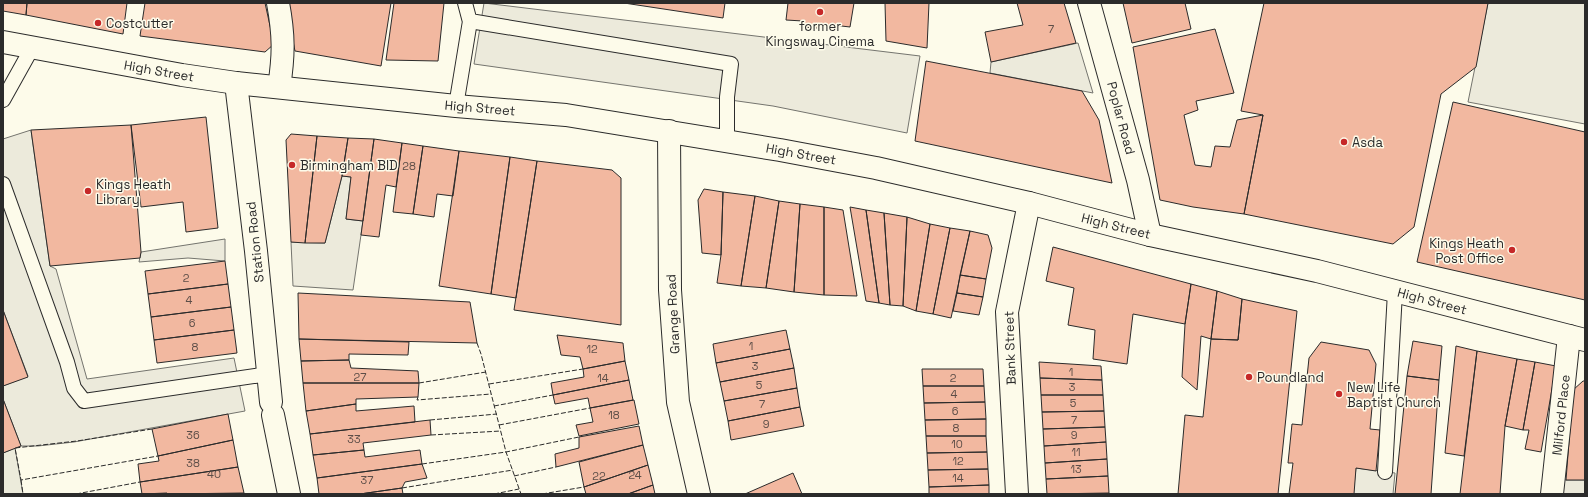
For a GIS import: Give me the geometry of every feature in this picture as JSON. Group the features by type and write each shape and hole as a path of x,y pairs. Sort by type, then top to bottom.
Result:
{"main road":[{"path":"278,3 283,29 284,50 279,87"},
{"name":"Poplar Road","path":"1089,3 1138,180 1150,235"},
{"name":"High Street","path":"3,42 182,75 236,83 456,106 566,115 669,131 876,168 1029,203 1150,235 1282,263 1577,338"},
{"name":"Station Road","path":"236,83 256,251 272,408 289,494"},
{"name":"Grange Road","path":"669,131 670,290 678,402 699,494"},
{"name":"Bank Street","path":"1017,494 1007,312 1029,203"},
{"name":"Milford Place","path":"1552,494 1577,338"}],"lane":[{"path":"456,106 470,22 465,3"},
{"path":"470,22 731,64 726,97 727,141"},
{"path":"3,100 32,48"},
{"path":"3,184 67,362 74,388 84,401 268,374"},
{"path":"1385,472 1395,292"}],"shaded area":[{"path":"484,3 920,56 907,133 773,106 474,64"},
{"path":"1488,3 1585,3 1585,124 1468,102"},
{"path":"1078,43 1093,93 990,73 991,62"},
{"path":"31,130 50,266 56,269 87,379 234,358 245,411 74,442 38,446 21,446 3,399 3,386 28,376 3,310 3,139"},
{"path":"342,176 351,177 346,219 363,221 353,290 293,286 291,242 325,243"},
{"path":"225,239 225,261 188,258 139,262 141,252"},
{"path":"15,448 23,494 3,494 3,453"},
{"path":"1356,468 1395,473 1393,494 1353,494"},
{"path":"1554,480 1585,480 1585,494 1552,494"}],"building":[{"path":"3,3 27,3 26,15 3,11"},
{"path":"27,3 127,3 123,34 26,15"},
{"path":"145,3 265,3 274,44 265,52 140,36"},
{"path":"285,3 391,3 381,66 295,51"},
{"path":"394,3 444,3 438,61 386,60"},
{"path":"624,3 725,3 723,18"},
{"name":"former Kingsway Cinema","path":"788,3 854,3 850,27 833,25 832,29 802,27 803,21 786,20"},
{"path":"885,3 929,3 927,48 886,41"},
{"path":"1017,3 1064,3 1076,43 991,62 985,32 1023,25"},
{"path":"1123,3 1185,3 1191,29 1132,43"},
{"name":"Asda","path":"1264,3 1488,3 1476,67 1441,94 1414,227 1393,244 1244,214 1263,115 1241,111"},
{"path":"1215,29 1234,93 1196,101 1198,110 1184,115 1195,165 1211,167 1215,146 1230,147 1237,120 1263,115 1244,214 1193,207 1160,200 1133,47"},
{"path":"926,61 1082,91 1099,120 1112,183 915,141"},
{"path":"1453,102 1585,132 1585,300 1417,262"},
{"path":"206,117 218,228 186,232 183,202 141,207 131,125"},
{"name":"Kings Heath Library","path":"131,125 141,252 140,258 50,266 31,130"},
{"path":"291,134 317,136 305,243 291,242 286,140"},
{"path":"317,136 348,138 342,176 325,243 305,243"},
{"path":"348,138 374,139 363,221 346,219 351,177 342,176"},
{"path":"374,139 402,143 396,187 386,185 379,237 361,235"},
{"path":"402,143 423,146 413,214 393,212"},
{"path":"423,146 459,151 453,196 437,194 434,217 413,214"},
{"path":"459,151 510,157 491,294 439,286"},
{"path":"510,157 537,161 516,298 491,294"},
{"path":"537,161 612,170 621,178 621,325 514,310"},
{"path":"704,189 723,192 721,255 702,253 698,200"},
{"path":"723,192 755,196 741,286 717,283 721,255"},
{"path":"755,196 779,201 766,288 741,286"},
{"path":"779,201 800,204 794,292 766,288"},
{"path":"800,204 824,207 824,295 794,292"},
{"path":"824,207 843,210 857,296 824,295"},
{"path":"850,207 866,210 879,303 866,301"},
{"path":"866,210 884,213 890,305 879,303"},
{"path":"884,213 907,217 903,306 890,305"},
{"path":"907,217 930,224 916,311 903,306"},
{"path":"930,224 950,228 933,314 916,311"},
{"path":"950,228 970,231 951,318 933,314"},
{"path":"970,231 988,235 992,248 986,279 960,275"},
{"path":"1053,247 1191,284 1185,324 1133,314 1127,364 1093,359 1095,330 1068,325 1074,288 1046,281"},
{"path":"225,261 228,284 148,294 145,271"},
{"path":"960,275 986,279 983,297 957,293"},
{"path":"228,284 231,307 151,317 148,294"},
{"path":"1191,284 1217,291 1211,339 1201,336 1197,390 1182,377 1185,324"},
{"path":"1217,291 1242,299 1238,340 1211,339"},
{"path":"298,293 470,302 477,343 299,339"},
{"path":"957,293 983,297 979,315 953,311"},
{"name":"Poundland","path":"1242,299 1297,311 1278,494 1178,494 1185,415 1203,417 1211,339 1238,340"},
{"path":"231,307 234,330 154,340 151,317"},
{"path":"3,310 28,377 3,386"},
{"path":"234,330 237,353 157,363 154,340"},
{"path":"786,330 790,349 716,363 713,344"},
{"path":"557,335 623,343 625,361 583,369 580,357 561,355"},
{"path":"299,339 409,342 408,355 349,354 349,360 301,361"},
{"path":"1413,341 1442,346 1439,380 1407,376"},
{"name":"New Life Baptist Church","path":"1321,342 1369,350 1376,364 1370,429 1380,430 1376,471 1356,468 1354,494 1289,494 1293,463 1288,463 1292,424 1302,425 1309,358"},
{"path":"1456,346 1477,351 1464,456 1445,453"},
{"path":"790,349 794,368 720,382 716,363"},
{"path":"1477,351 1517,359 1505,426 1500,494 1460,494"},
{"path":"1517,359 1535,362 1523,430 1505,426"},
{"path":"349,360 351,368 418,371 419,383 303,383 301,361"},
{"path":"625,361 629,380 553,395 551,383 584,377 583,369"},
{"path":"1039,362 1101,366 1102,380 1040,378"},
{"path":"1535,362 1556,366 1541,452 1525,449 1529,430 1523,430"},
{"path":"794,368 797,388 724,401 720,382"},
{"path":"922,369 983,369 984,386 923,386"},
{"path":"1407,376 1439,380 1431,494 1395,494"},
{"path":"1040,378 1102,380 1103,395 1041,395"},
{"path":"629,380 633,400 590,408 588,398 555,404 553,395"},
{"path":"1585,381 1585,480 1566,480 1573,390"},
{"path":"303,383 419,383 418,397 356,399 356,404 306,411"},
{"path":"923,386 984,386 985,402 924,403"},
{"path":"797,388 800,407 728,421 724,401"},
{"path":"1041,395 1103,395 1104,411 1042,412"},
{"path":"3,399 21,446 3,453"},
{"path":"634,400 639,424 579,436 576,425 593,422 590,408"},
{"path":"985,402 986,419 925,420 924,403"},
{"path":"356,404 356,411 414,406 415,422 310,434 306,411"},
{"path":"800,407 804,426 731,440 728,421"},
{"path":"1104,411 1105,427 1043,429 1042,412"},
{"path":"228,414 233,440 158,456 152,429"},
{"path":"986,419 986,436 926,436 925,420"},
{"path":"430,420 431,435 363,443 364,450 313,455 310,434"},
{"path":"639,426 643,445 556,467 555,454 579,448 579,437"},
{"path":"1105,427 1106,442 1044,446 1043,429"},
{"path":"926,436 986,436 987,452 927,453"},
{"path":"233,440 238,467 140,482 138,464 159,461 158,456"},
{"path":"1106,442 1107,459 1045,463 1044,446"},
{"path":"643,445 648,465 584,487 579,462"},
{"path":"364,450 365,457 420,450 422,464 317,478 313,455"},
{"path":"987,452 988,469 928,470 927,453"},
{"path":"1107,459 1108,476 1046,479 1045,463"},
{"path":"422,464 427,478 405,482 402,488 360,494 319,494 317,478"},
{"path":"648,465 653,485 628,494 586,494 584,487"},
{"path":"238,467 244,493 142,494 140,482"},
{"path":"988,469 989,485 929,487 928,470"},
{"path":"793,473 802,494 745,494"},
{"path":"1108,476 1109,493 1047,494 1046,479"},
{"path":"653,485 655,494 628,494"},
{"path":"989,485 989,494 929,494 929,487"},
{"path":"402,488 403,494 360,494"}],"fence":[{"path":"477,343 506,452 521,494"},
{"path":"489,384 583,369"},
{"path":"419,383 486,372"},
{"path":"418,397 417,400 491,394"},
{"path":"494,406 553,395"},
{"path":"499,425 590,408"},
{"path":"430,420 497,414"},
{"path":"152,429 77,441 15,448 21,480 158,456"},
{"path":"431,435 501,431"},
{"path":"422,464 506,452 579,437"},
{"path":"514,476 556,467"},
{"path":"402,488 513,470"},
{"path":"21,480 23,494"},
{"path":"76,494 140,482"},
{"path":"542,494 584,487"},
{"path":"494,494 519,489"}],"place":[{"name":"former Kingsway Cinema","path":"820,12"},
{"name":"Costcutter","path":"98,23"},
{"name":"Asda","path":"1344,142"},
{"name":"Birmingham BID","path":"292,165"},
{"name":"Kings Heath Library","path":"88,191"},
{"name":"Kings Heath Post Office","path":"1512,250"},
{"name":"Poundland","path":"1249,377"},
{"name":"New Life Baptist Church","path":"1339,394"}]}
